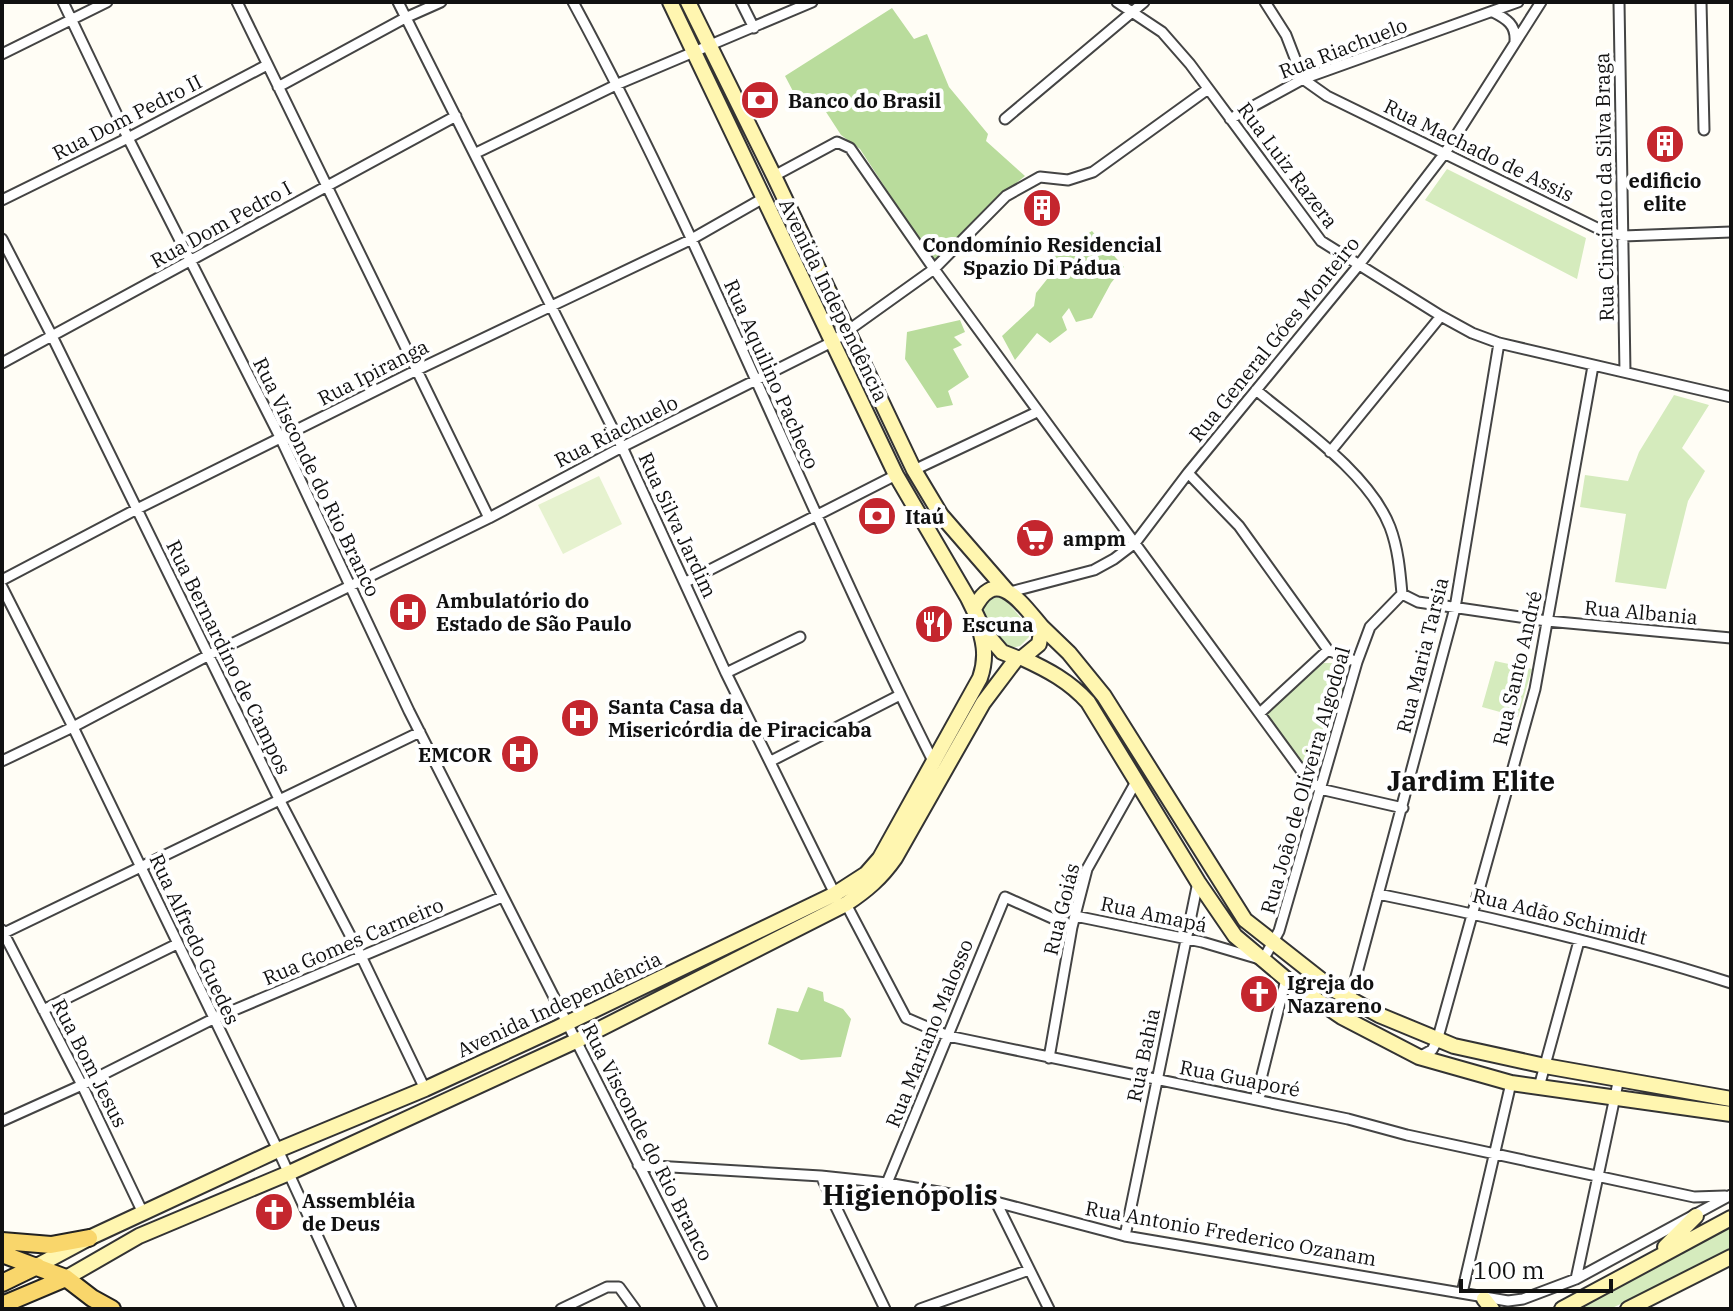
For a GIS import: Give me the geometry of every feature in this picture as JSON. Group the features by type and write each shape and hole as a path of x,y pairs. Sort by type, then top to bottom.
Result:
{"main road":[{"name":"Avenida Independência","path":"2,1305 66,1278 139,1236 289,1173 578,1040 841,899 880,858 986,662 975,613 896,475 670,2"},
{"name":"Avenida Independência","path":"688,2 914,470 941,515 1008,592"},
{"path":"1731,1099 1545,1066 1437,1041 1379,1015 1334,990 1245,920 1104,696 1069,653 1008,592 991,589 983,593 975,613 994,645 1002,652 1052,672 1073,685 1088,702 1198,882 1235,936 1286,979 1342,1017 1419,1057 1511,1083 1731,1114"},
{"path":"1020,658 1039,644 1042,627"},
{"name":"Avenida Independência","path":"8,1280 89,1238 278,1150 425,1089 880,880 983,703 1020,658"},
{"path":"1286,979 1300,973 1328,992 1350,999"},
{"path":"1634,1270 1672,1241 1696,1216"},
{"path":"1562,1309 1731,1218"},
{"path":"2,1241 51,1245 89,1238"},
{"path":"2,1254 66,1278 92,1304 112,1309"},
{"path":"1628,1309 1731,1257"},
{"path":"2,1293 8,1280"}],"street":[{"name":"Rua Visconde do Rio Branco","path":"63,2 128,138 281,439 420,732 712,1309"},
{"path":"2,54 107,2"},
{"path":"237,2 489,518"},
{"name":"Rua Silva Jardim","path":"398,2 622,447 726,673 841,899"},
{"path":"278,87 405,18 441,2"},
{"name":"Rua Aquilino Pacheco","path":"573,2 618,84 934,763"},
{"path":"741,2 754,28"},
{"path":"476,153 693,50 754,28 812,2"},
{"name":"Rua Luiz Razera","path":"1117,2 1162,32 1321,241 1358,266 1472,333 1499,343 1731,397"},
{"path":"1005,119 1144,2"},
{"path":"1282,2 1268,6 1290,45 1303,79"},
{"name":"Rua Riachuelo","path":"1230,119 1303,79 1518,2"},
{"name":"Rua General Góes Monteiro","path":"1008,592 1094,570 1135,543 1445,153 1541,2"},
{"name":"Rua Cincinato da Silva Braga","path":"1619,2 1625,372"},
{"path":"1701,2 1704,130"},
{"path":"1493,12 1516,30 1515,44"},
{"name":"Rua Dom Pedro II","path":"2,200 267,65"},
{"name":"Rua Machado de Assis","path":"1303,79 1327,96 1597,228 1623,236 1731,232"},
{"name":"Rua Riachuelo","path":"2,761 209,655 489,518 622,447 832,342 934,269 1006,196 1040,177 1068,180 1093,172 1208,89"},
{"name":"Rua Dom Pedro I","path":"2,363 456,116"},
{"path":"774,176 837,142 844,144 857,157 1037,412 1306,777 1320,789 1403,808"},
{"name":"Rua Ipiranga","path":"2,580 417,370 690,240 762,199"},
{"name":"Rua Bernardino de Campos","path":"2,239 425,1089"},
{"path":"1330,452 1441,316"},
{"name":"Rua Maria Tarsia","path":"1342,1017 1350,999 1403,808 1455,608 1499,343"},
{"name":"Rua Santo André","path":"1437,1041 1535,689 1593,366"},
{"path":"1256,390 1330,452 1371,493 1389,526 1399,564 1402,594"},
{"path":"914,470 1037,412"},
{"path":"1188,473 1239,526 1328,650 1357,662"},
{"path":"686,582 896,475"},
{"name":"Rua Alfredo Guedes","path":"2,587 142,868 351,1309"},
{"name":"Rua Albania","path":"1402,594 1418,602 1547,621 1731,638"},
{"name":"Rua João de Oliveira Algodoal","path":"1263,960 1273,944 1370,627 1402,594"},
{"path":"726,673 800,637"},
{"path":"1261,712 1328,650"},
{"path":"771,761 900,695"},
{"path":"2,932 142,868 420,732"},
{"name":"Rua Goiás","path":"1049,1058 1072,927 1087,869 1137,780"},
{"name":"Rua Bahia","path":"1125,1236 1198,882"},
{"name":"Rua Adão Schimidt","path":"1378,894 1473,913 1644,955 1731,983"},
{"name":"Rua Gomes Carneiro","path":"2,1121 82,1085 213,1019 502,897"},
{"name":"Rua Amapá","path":"1005,897 1072,927"},
{"name":"Rua Mariano Malosso","path":"887,1183 1005,897"},
{"name":"Rua Guaporé","path":"841,899 906,1018 948,1036 1256,1099 1694,1197 1730,1195"},
{"name":"Rua Amapá","path":"1075,916 1185,938 1263,960"},
{"name":"Rua Amapá","path":"1226,949 1245,920"},
{"name":"Rua Bom Jesus","path":"2,932 82,1085 143,1213"},
{"path":"1539,1087 1579,941"},
{"path":"43,1010 177,944"},
{"path":"1256,1099 1286,979"},
{"path":"1419,1057 1432,1050 1437,1041"},
{"path":"1576,1279 1619,1078"},
{"path":"1462,1293 1511,1083"},
{"name":"Rua Antonio Frederico Ozanam","path":"638,1165 887,1183 996,1202 1125,1236 1462,1293 1488,1306 1523,1299 1576,1279 1730,1195"},
{"path":"821,1176 885,1309"},
{"path":"1694,1197 1696,1216"},
{"path":"996,1202 1049,1309"},
{"path":"920,1309 1029,1270"},
{"path":"561,1309 607,1287 619,1287 635,1309"}],"green space":[{"path":"892,8 914,39 927,34 949,87 988,134 986,141 1025,176 1000,196 934,262 860,149 841,135 815,95 796,97 785,76"},
{"path":"1447,169 1586,238 1577,279 1425,200"},
{"path":"1092,231 1124,267 1111,283 1092,318 1076,322 1069,308 1062,317 1067,330 1050,343 1037,333 1015,360 1002,336 1034,306 1036,293 1052,273 1053,255"},
{"path":"960,320 965,332 954,337 962,345 953,349 969,377 948,391 953,405 937,408 905,359 907,332"},
{"path":"1674,395 1709,405 1682,448 1705,471 1688,501 1666,589 1615,582 1626,514 1580,507 1585,475 1628,481 1639,452"},
{"path":"599,476 622,524 563,554 538,505"},
{"path":"996,596 1003,597 1027,625 1029,637 1020,646 1011,648 1003,642 982,615 984,605"},
{"path":"1495,661 1532,669 1518,717 1482,707"},
{"path":"1323,663 1336,663 1344,675 1347,689 1324,767 1303,766 1265,714"},
{"path":"808,987 823,992 824,1001 843,1009 851,1019 841,1057 801,1060 768,1044 777,1008 798,1012"},
{"path":"1731,1225 1731,1249 1702,1266 1610,1309 1574,1309"}],"place":[{"name":"Banco do Brasil","path":"760,100"},
{"name":"edificio elite","path":"1665,144"},
{"name":"Condomínio Residencial Spazio Di Pádua","path":"1042,208"},
{"name":"Itaú","path":"877,516"},
{"name":"ampm","path":"1035,538"},
{"name":"Ambulatório do Estado de São Paulo","path":"408,612"},
{"name":"Escuna","path":"934,624"},
{"name":"Santa Casa da Misericórdia de Piracicaba","path":"580,718"},
{"name":"EMCOR","path":"520,754"},
{"name":"Igreja do Nazareno","path":"1259,994"},
{"name":"Assembléia de Deus","path":"274,1212"}],"district":[{"name":"Jardim Elite","path":"1471,780"},
{"name":"Higienópolis","path":"910,1194"}]}
